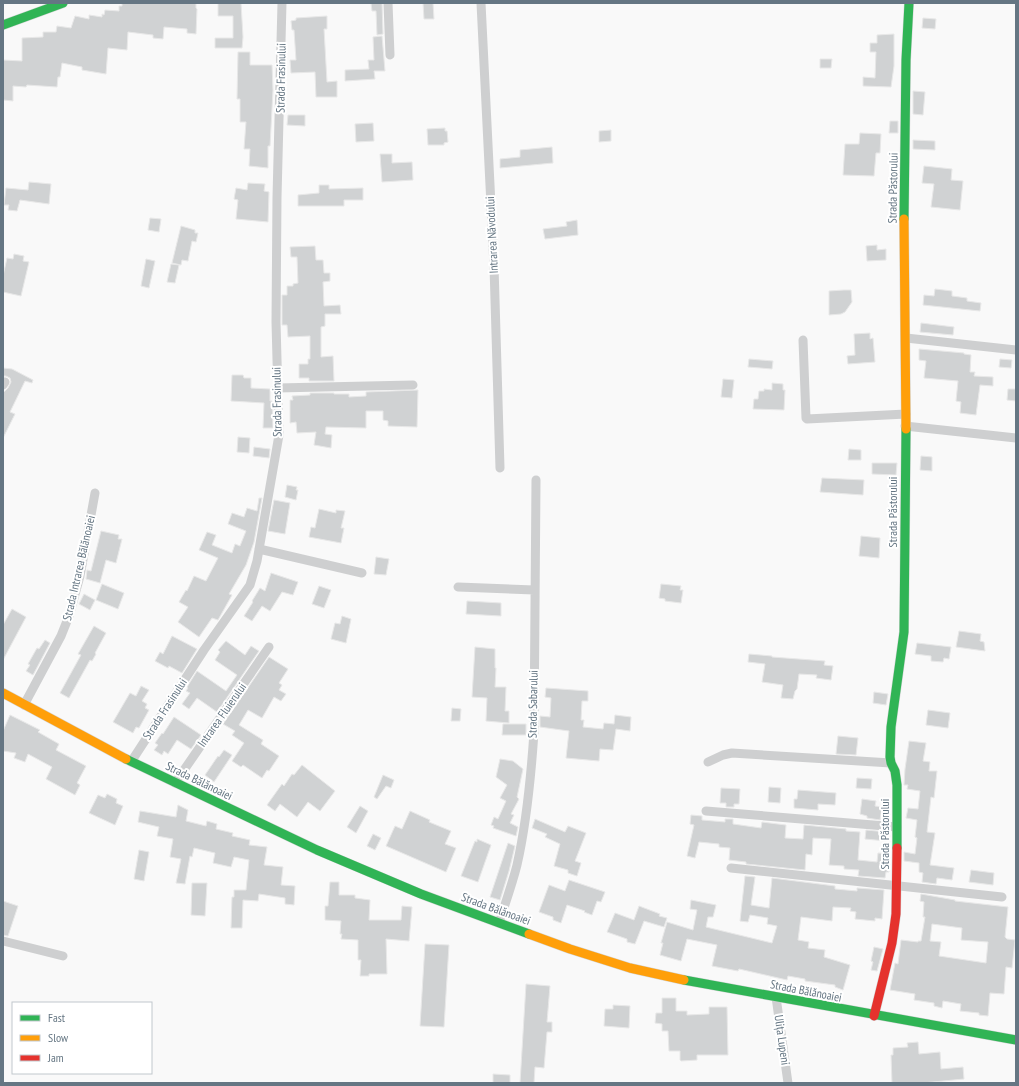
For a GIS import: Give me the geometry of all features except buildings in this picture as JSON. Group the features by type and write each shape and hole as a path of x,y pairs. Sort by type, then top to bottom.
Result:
{"main road":[{"path":"3,25 63,3"},
{"name":"Strada Păstorului","path":"874,1016 893,938 896,914 896,776 890,757 891,727 904,632 906,338 904,262 906,60 909,3"},
{"name":"Strada Bălănoaiei","path":"3,693 131,762 273,830 421,894 570,949 630,968 688,982 1016,1040"}],"street":[{"name":"Strada Frasinului","path":"131,762 204,650 250,585 254,576 279,435 276,322 277,204 282,3"},
{"path":"388,3 390,55"},
{"name":"Intrarea Năvodului","path":"481,3 495,279 500,468"},
{"path":"906,338 1016,350"},
{"path":"803,340 807,419 906,414"},
{"path":"277,388 413,385"},
{"path":"905,426 1016,438"},
{"name":"Strada Sabarului","path":"499,923 516,867 529,796 534,732 536,480"},
{"name":"Strada Intrarea Bălănoaiei","path":"24,705 61,636 69,616 80,576 95,493"},
{"path":"259,549 362,573"},
{"path":"458,587 534,590"},
{"name":"Intrarea Fluierului","path":"175,783 269,647"},
{"path":"708,762 722,755 732,753 891,764"},
{"path":"706,811 897,827"},
{"path":"731,868 1002,896"},
{"path":"3,941 63,956"},
{"name":"Ulița Lupeni","path":"776,997 788,1083"}],"traffic: fast":[{"path":"3,25 63,3"},
{"path":"904,219 906,60 909,3"},
{"path":"897,848 897,785 895,771 890,757 891,727 904,632 906,429"},
{"path":"126,759 317,850 421,894 529,934"},
{"path":"684,980 1016,1040"}],"traffic: slow":[{"path":"904,219 906,429"},
{"path":"3,693 126,759"},
{"path":"529,934 630,968 684,980"}],"traffic: jam":[{"path":"874,1016 892,943 896,914 897,848"}]}
